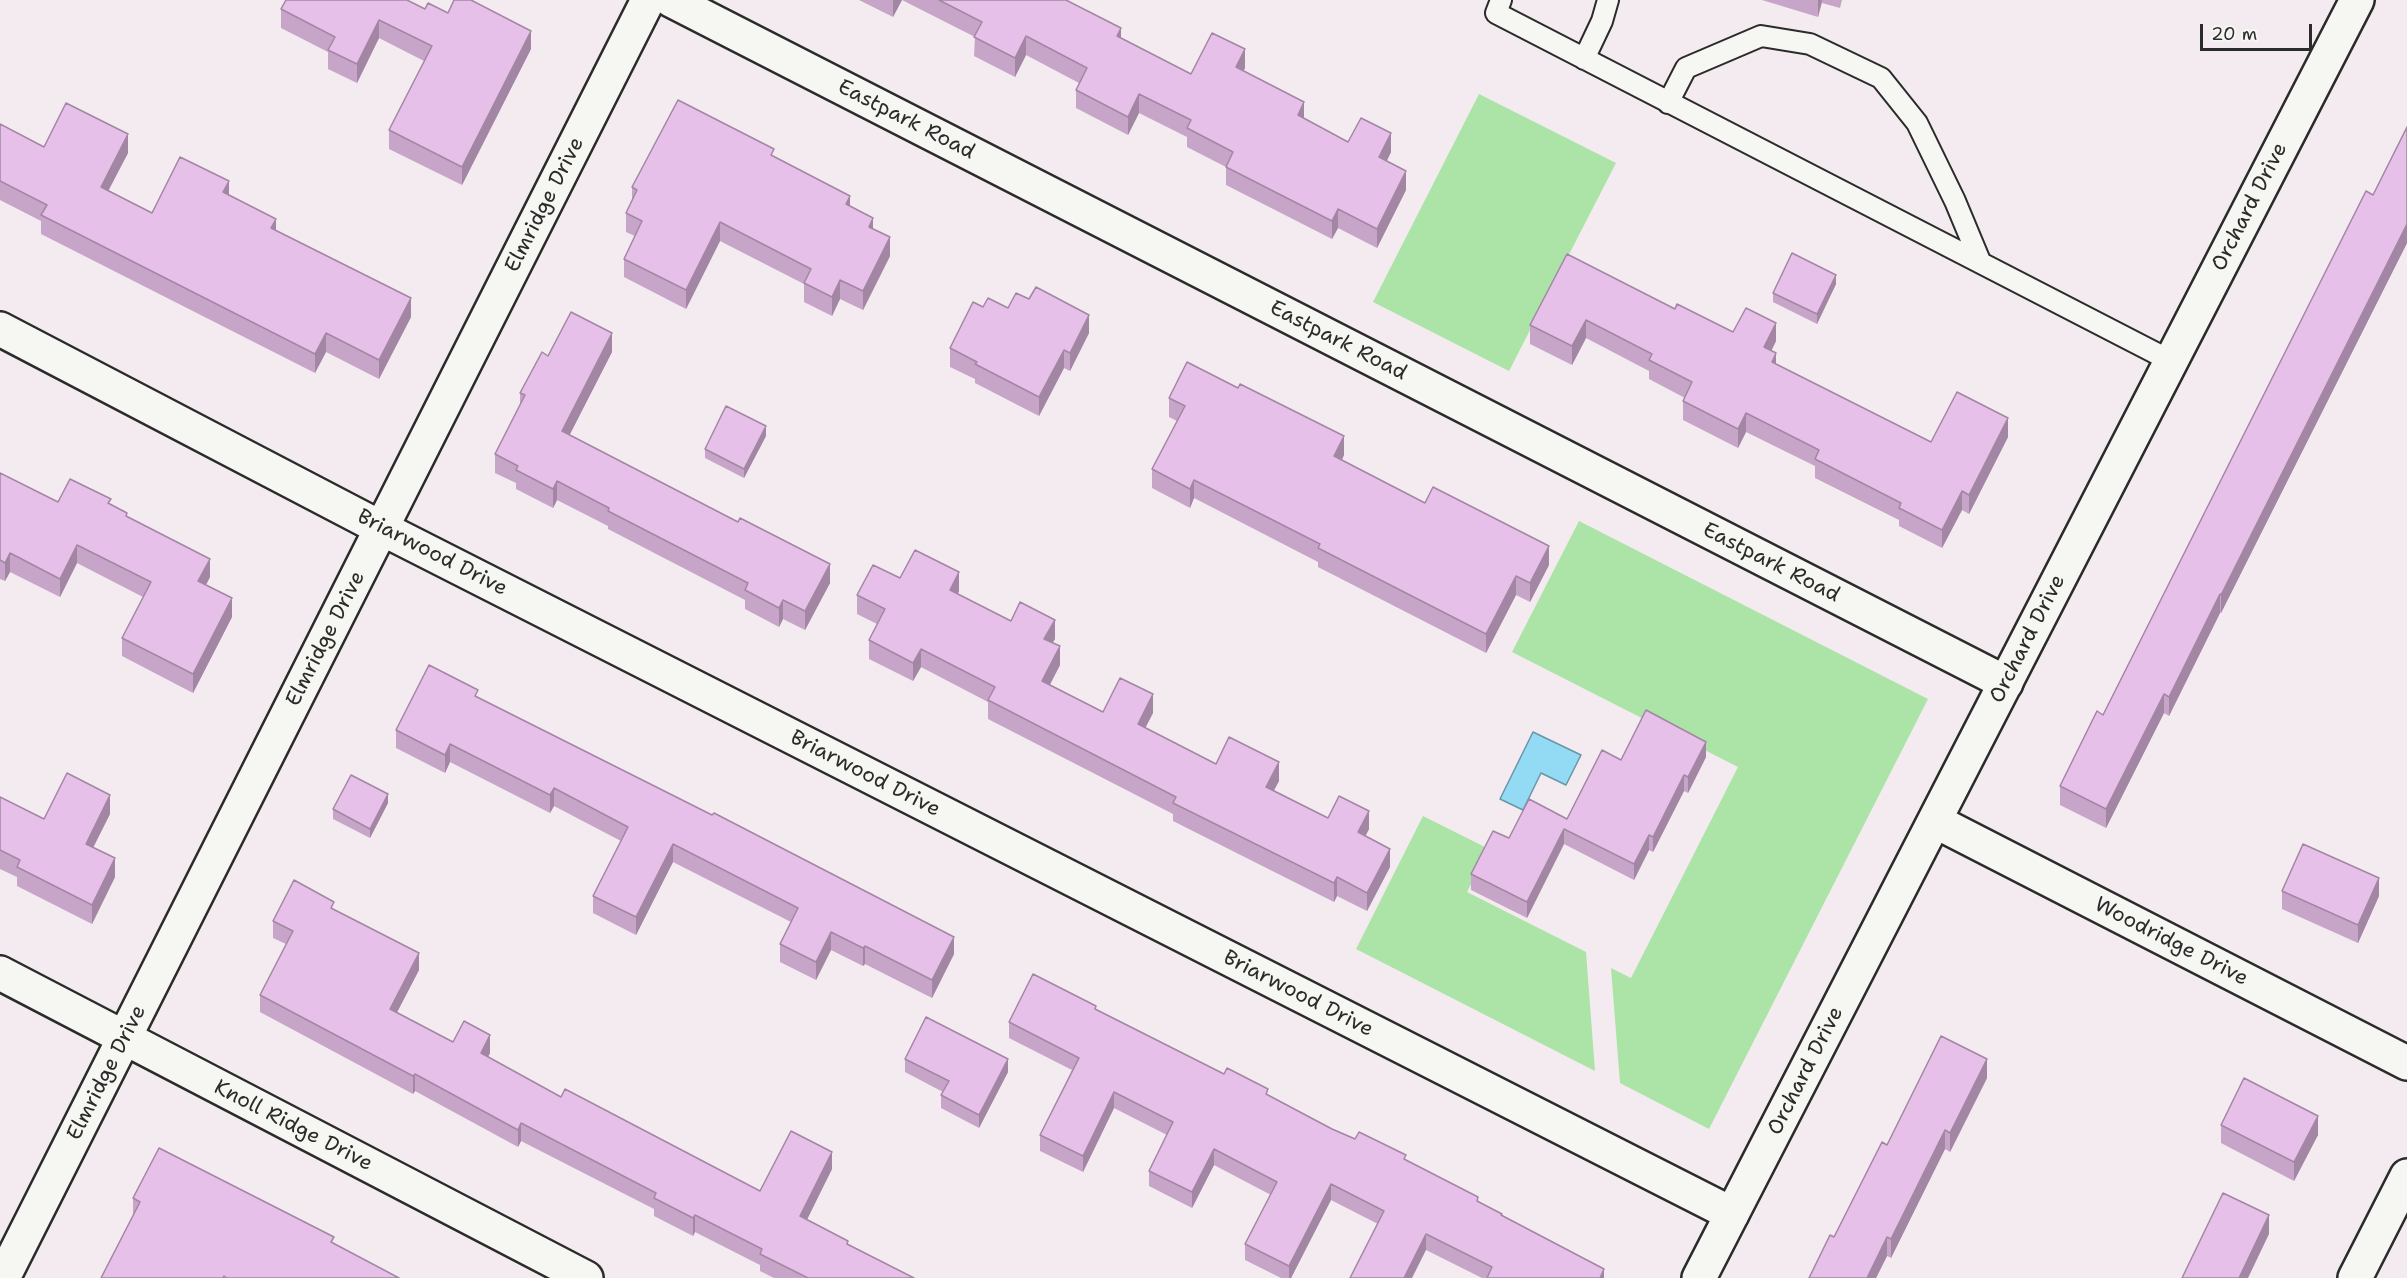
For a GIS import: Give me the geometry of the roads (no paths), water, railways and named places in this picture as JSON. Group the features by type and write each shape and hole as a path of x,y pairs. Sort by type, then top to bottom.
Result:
{"street":[{"name":"Elmridge Drive","path":"3,1278 648,0"},
{"name":"Eastpark Road","path":"671,0 2006,683"},
{"name":"Orchard Drive","path":"1699,1278 2356,0"},
{"name":"Briarwood Drive","path":"0,329 381,528 1732,1214"},
{"name":"Woodridge Drive","path":"1935,821 2407,1063"},
{"name":"Knoll Ridge Drive","path":"0,973 586,1278"},
{"path":"2355,1278 2407,1176"}],"lane":[{"path":"1501,0 1497,13 2171,361"},
{"path":"1584,59 1602,21 1608,0"},
{"path":"1668,103 1686,68 1761,36 1810,44 1881,78 1917,123 1955,201 1980,261"}],"water":[{"path":"1533,732 1581,755 1566,785 1541,773 1523,810 1500,799"}]}
